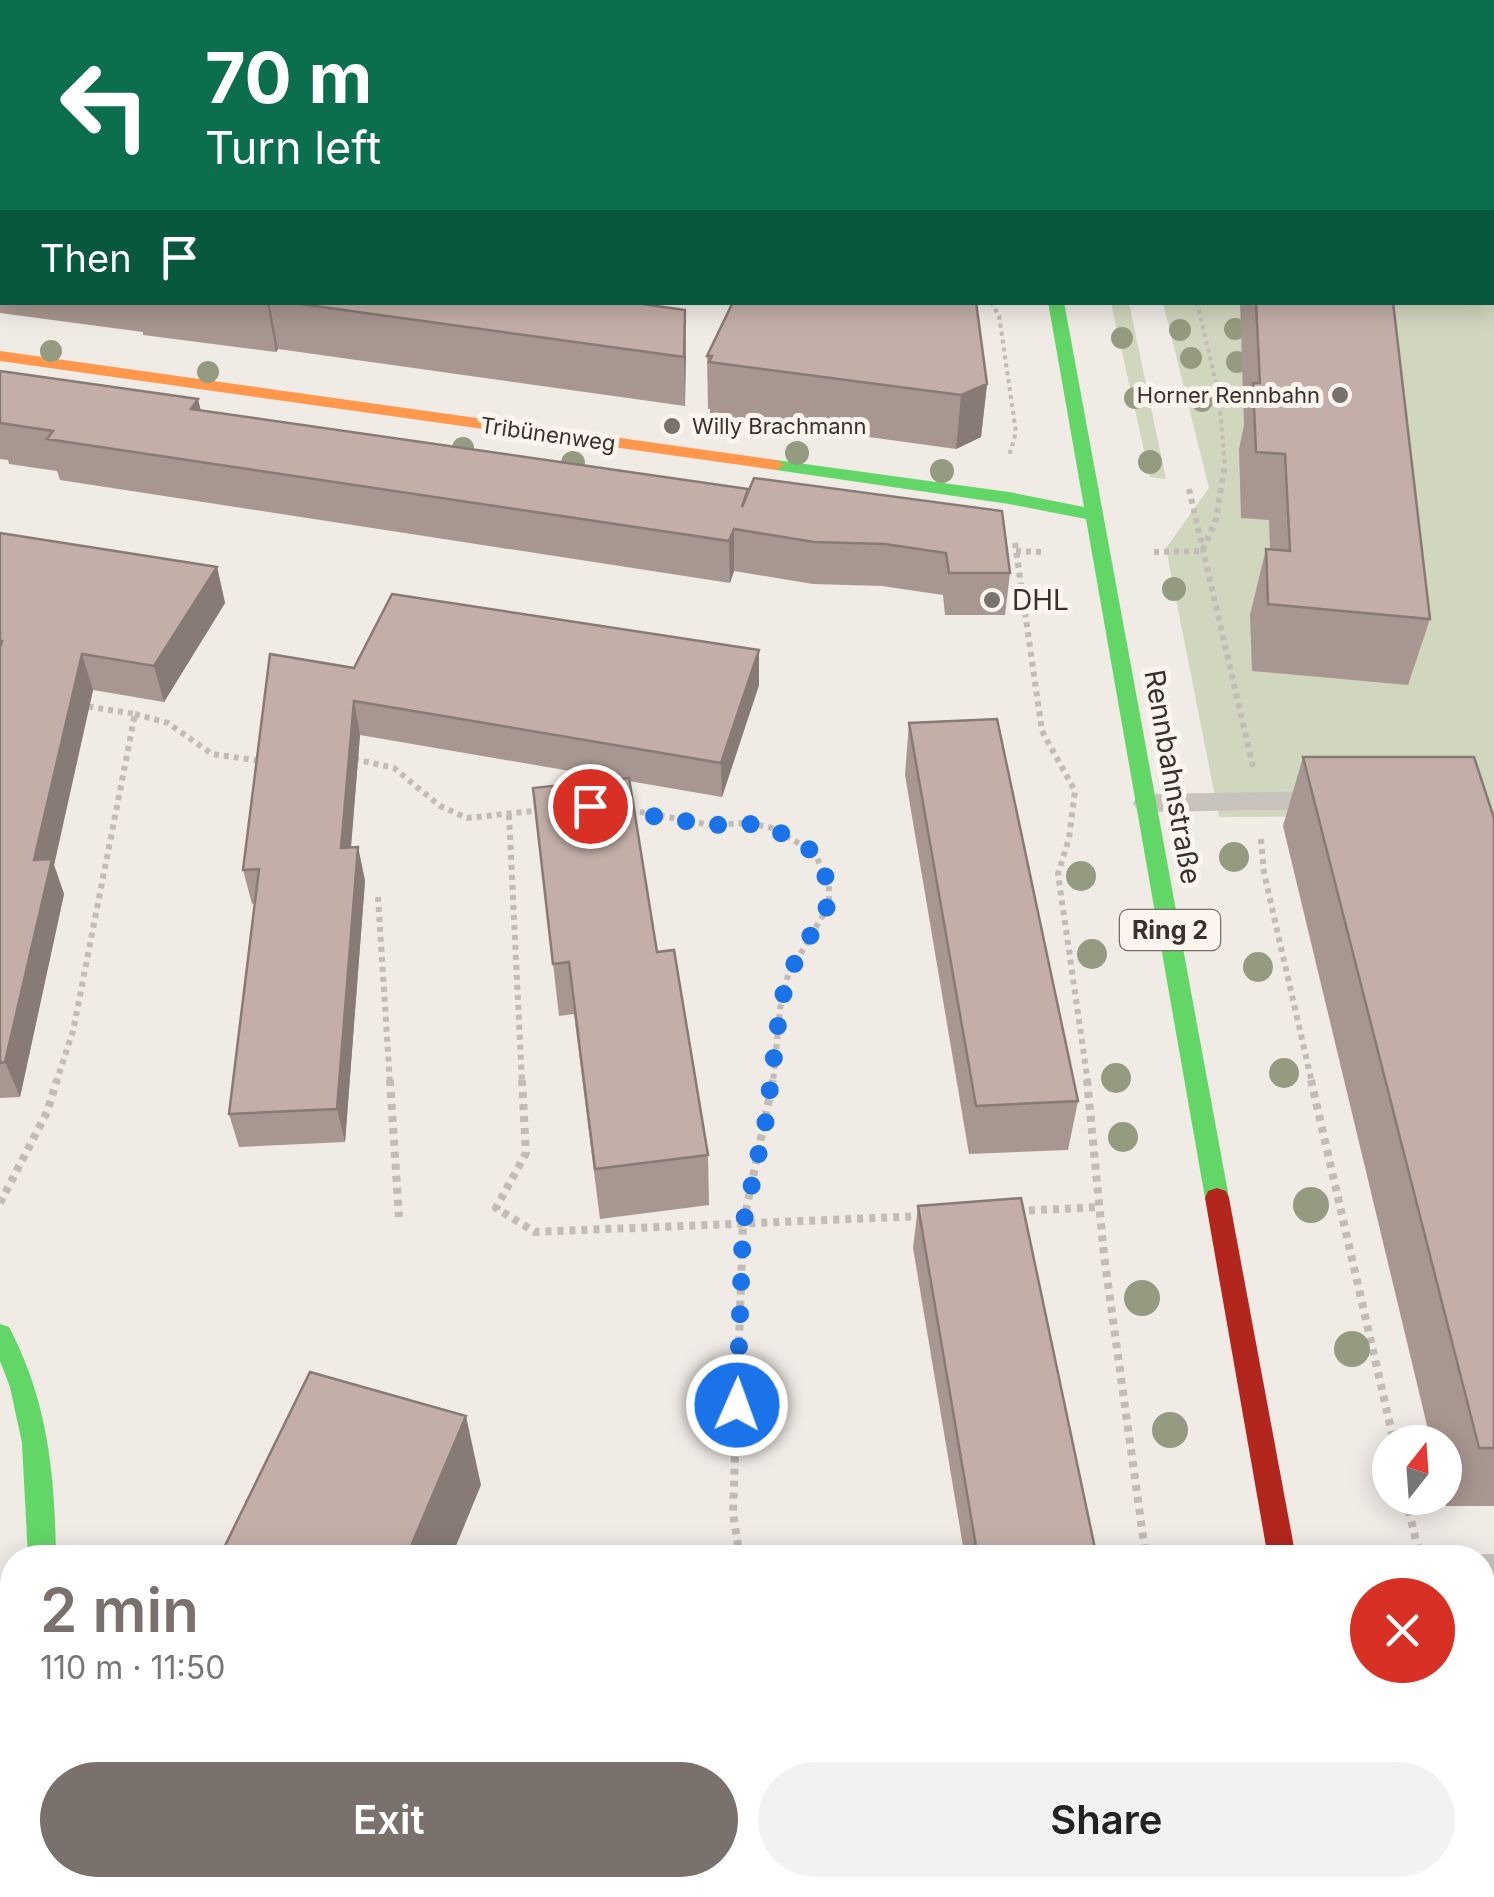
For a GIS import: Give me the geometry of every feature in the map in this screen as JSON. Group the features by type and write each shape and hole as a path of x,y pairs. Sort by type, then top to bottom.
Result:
{"main road":[{"name":"Rennbahnstraße","path":"1057,305 1280,1545"},
{"name":"Tribünenweg","path":"0,356 1009,498 1096,515"},
{"path":"0,1335 32,1416 43,1492 42,1545"}],"lane":[{"path":"1146,803 1359,800"}],"path":[{"path":"994,305 999,316 1015,422 1008,463"},
{"path":"1197,305 1227,431 1219,520 1203,552"},
{"path":"1189,489 1259,801 1264,873 1390,1425"},
{"path":"1014,532 1042,731 1074,791 1069,838 1058,874 1096,1142 1104,1255 1144,1545"},
{"path":"1150,552 1203,552"},
{"path":"77,704 172,722 200,750 263,761"},
{"path":"0,1202 48,1112 73,1031 135,714"},
{"path":"335,759 394,768 454,814 482,819 554,808"},
{"path":"623,809 710,825 772,828 814,852 829,884 828,905 820,924 788,975 761,1149 743,1225 733,1512 738,1545"},
{"path":"509,816 526,1153 496,1208 535,1232 942,1215"},
{"path":"378,898 399,1217"},
{"path":"1002,1212 1101,1207"},
{"path":"1410,1515 1417,1545"}],"green space":[{"path":"1111,305 1129,305 1166,479 1150,477"},
{"name":"Horner Rennbahn","path":"1163,305 1494,305 1494,840 1440,816 1219,817 1166,548 1209,488"}],"building":[{"path":"308,305 650,305 685,310 684,357"},
{"path":"732,305 976,305 987,384 961,395 709,362 712,356 707,356"},
{"path":"1256,305 1393,305 1430,619 1268,604 1266,549 1290,551 1285,454 1256,452 1253,383 1260,383"},
{"path":"0,371 198,399 191,409 748,489 742,507 754,478 1002,511 1010,573 949,573 946,553 885,544 814,542 734,529 729,541 47,439 53,431 0,423"},
{"path":"0,533 217,567 154,666 82,654 34,860 52,859 5,1062 0,1063 2,641"},
{"path":"392,594 759,650 721,763 354,701 341,848 358,847 337,1109 229,1114 259,869 243,870 270,654 354,668"},
{"path":"997,719 1078,1101 976,1106 909,723"},
{"path":"1303,757 1474,757 1494,818 1494,1448 1479,1448"},
{"path":"629,778 657,952 674,950 708,1155 595,1169 569,962 553,964 533,788"},
{"path":"1021,1198 1094,1545 976,1545 918,1206"},
{"path":"310,1372 466,1416 411,1545 225,1545"}],"traffic: fast":[{"path":"1057,305 1217,1198"},
{"path":"776,465 1009,498 1096,515"},
{"path":"0,1335 31,1415 39,1472 42,1545"}],"traffic: slow":[{"path":"0,356 776,465"}],"traffic: jam":[{"path":"1217,1198 1280,1545"}],"place":[{"name":"Horner Rennbahn","path":"1340,395"},
{"name":"Willy Brachmann","path":"672,426"},
{"name":"DHL","path":"992,600"}],"route":[{"path":"590,806 710,825 772,828 814,852 829,884 828,905 788,975 780,1009 776,1063 743,1225 737,1405"}]}
